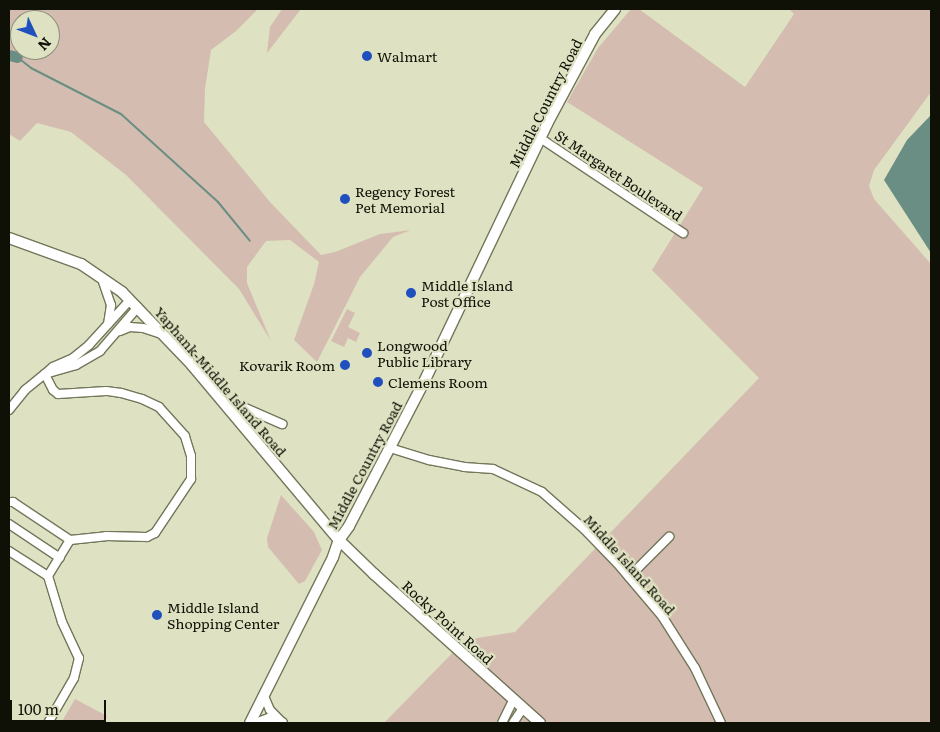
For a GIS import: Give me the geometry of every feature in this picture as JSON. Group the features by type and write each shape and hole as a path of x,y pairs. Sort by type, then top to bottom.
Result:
{"main road":[{"name":"Middle Country Road","path":"250,723 334,557 340,540 390,448 505,216 540,138 595,34 615,9"},
{"name":"Yaphank-Middle Island Road","path":"9,238 60,255 100,276 138,307 166,335 228,406 340,540"},
{"name":"Rocky Point Road","path":"340,540 374,574 540,723"}],"street":[{"name":"St Margaret Boulevard","path":"540,138 683,233"},
{"path":"100,276 105,284 111,305 108,324"},
{"path":"9,410 25,390 53,366 73,358 89,345 130,300"},
{"path":"45,374 86,360 100,351 138,307"},
{"path":"118,331 130,327 143,328 166,335"},
{"path":"9,502 13,502 70,540 106,536 147,537 153,535 191,479 191,456 185,436 159,407 142,399 121,393 58,394 53,390 45,374"},
{"path":"228,406 243,407 282,424"},
{"name":"Middle Island Road","path":"390,448 429,460 464,467 493,469 542,492 573,519 629,577 676,635 710,697 721,723"},
{"path":"9,524 60,558"},
{"path":"629,577 669,537"},
{"path":"48,576 70,540"},
{"path":"9,550 48,576 62,622 77,651 79,665 74,678 48,723"},
{"path":"264,696 270,710 283,723"},
{"path":"502,723 513,700"},
{"path":"513,723 523,708"},
{"path":"255,723 269,718 283,723"}],"shaded area":[{"path":"9,9 258,9 236,31 211,50 205,89 204,122 270,202 321,255 335,252 380,234 411,230 393,237 360,277 317,362 294,340 314,284 319,262 290,240 266,241 247,267 247,283 271,341 239,289 126,175 71,132 37,123 20,141 9,134"},
{"path":"282,9 301,9 267,53 270,27"},
{"path":"631,9 639,9 745,87 794,14 789,9 931,9 931,92 874,170 869,186 874,199 931,264 931,723 384,723 465,640 515,632 759,378 652,270 703,188 567,102 598,48"},
{"path":"347,309 355,313 348,327 360,333 356,342 348,338 344,347 331,341"},
{"path":"281,495 314,532 322,550 305,581 299,584 268,547 267,538"},
{"path":"75,699 107,716 104,723 61,723"}],"water":[{"path":"931,115 931,253 884,180 907,140"}],"waterway":[{"path":"21,60 31,68 121,114 218,202 250,241"}],"place":[{"name":"Walmart","path":"367,56"},
{"name":"Regency Forest Pet Memorial","path":"345,199"},
{"name":"Middle Island Post Office","path":"411,293"},
{"name":"Longwood Public Library","path":"367,353"},
{"name":"Kovarik Room","path":"345,365"},
{"name":"Clemens Room","path":"378,382"},
{"name":"Middle Island Shopping Center","path":"157,615"}]}
